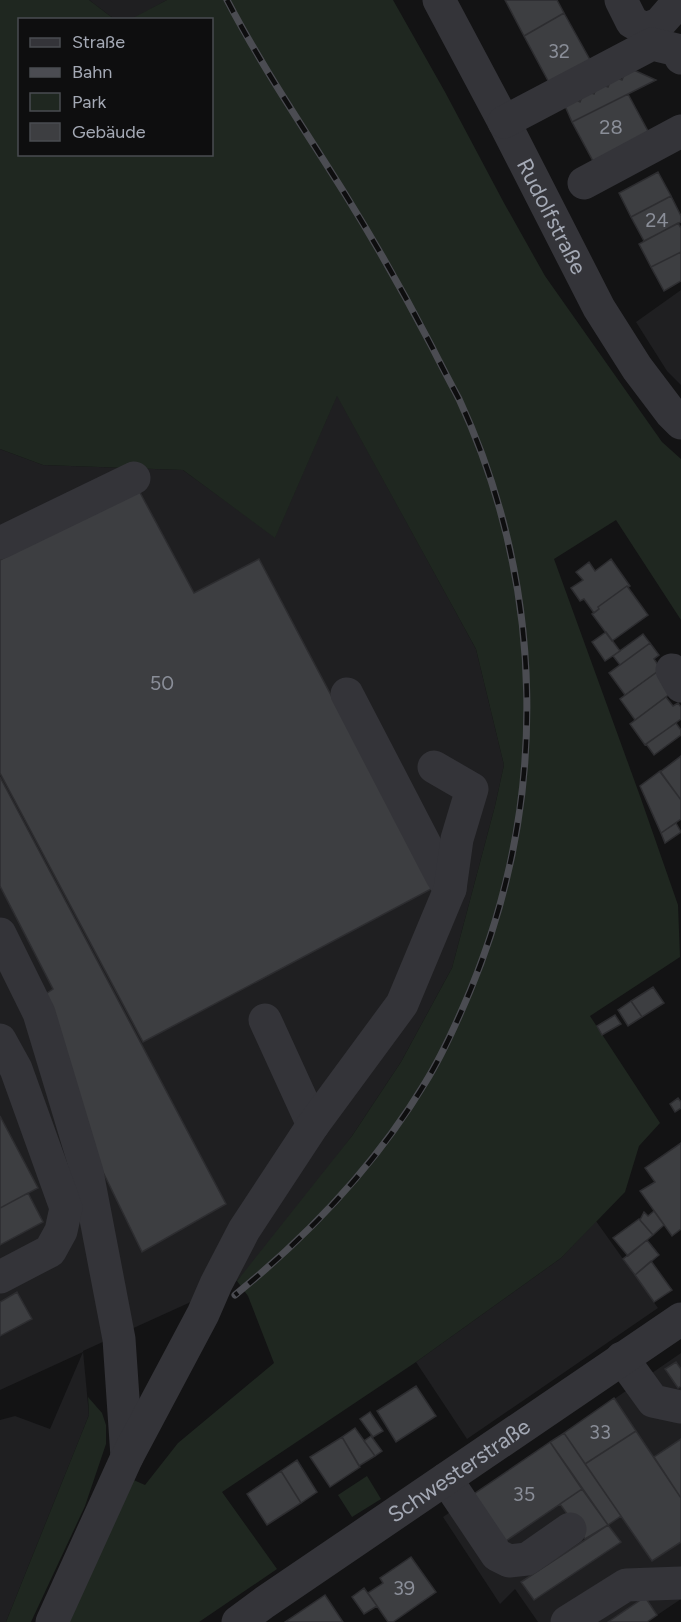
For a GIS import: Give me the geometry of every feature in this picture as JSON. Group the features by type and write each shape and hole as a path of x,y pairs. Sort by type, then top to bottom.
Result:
{"street":[{"name":"Rudolfstraße","path":"439,0 599,308 637,368 671,414 681,423"},
{"path":"621,0 632,22 645,28 659,24 680,0"},
{"path":"504,122 652,44 676,50 681,58"},
{"path":"584,183 681,131"},
{"path":"0,543 134,478"},
{"path":"347,694 450,889"},
{"path":"52,1622 127,1457 203,1314 244,1230 313,1125 402,1004 450,889 457,839 472,789 434,767"},
{"path":"0,934 39,1013 87,1172 119,1339 127,1457"},
{"path":"265,1020 313,1125"},
{"path":"0,1040 16,1069 66,1208 61,1231 50,1251 0,1277"},
{"name":"Schwesterstraße","path":"239,1622 681,1319"},
{"path":"622,1358 652,1401 681,1407"},
{"path":"446,1479 496,1555 509,1561 527,1559 570,1529"},
{"path":"567,1622 626,1585 681,1583"}],"shaded area":[{"path":"89,0 167,0 135,18 113,18"},
{"path":"681,290 681,385 667,371 636,322"},
{"path":"337,395 476,649 504,765 452,968 401,1062 352,1136 277,1237 237,1281 83,1351 89,1415 6,1622 0,1622 0,1420 15,1416 50,1429 83,1352 0,1390 0,449 43,465 183,470 275,537"},
{"path":"596,1221 658,1308 467,1439 416,1362 561,1258"},
{"path":"681,1353 681,1599 647,1622 538,1622 515,1589 500,1604 443,1517"}],"green space":[{"path":"0,0 89,0 113,18 18,18 18,156 213,156 213,18 133,18 167,0 393,0 545,276 662,442 681,459 681,620 616,520 554,559 678,905 680,957 590,1016 660,1123 639,1146 625,1192 561,1258 416,1362 222,1492 277,1569 199,1622 62,1622 129,1478 145,1485 178,1443 274,1363 248,1296 237,1281 352,1136 401,1062 452,968 504,765 476,649 337,396 275,538 183,470 43,465 0,449"},
{"path":"88,1397 102,1413 106,1425 106,1444 85,1506 31,1622 6,1622 89,1415"},
{"path":"367,1476 381,1499 352,1517 338,1495"}],"building":[{"path":"505,0 557,0 564,13 524,36"},
{"path":"564,13 594,67 553,90 524,36"},
{"path":"627,67 656,80 572,122 565,106 569,96 580,102 585,90 594,94 598,83 608,87 612,76 622,80"},
{"path":"628,94 649,133 593,161 572,122"},
{"path":"658,172 671,196 631,217 619,193"},
{"path":"671,196 681,216 681,222 644,241 631,217"},
{"path":"678,223 681,228 681,252 651,267 639,244"},
{"path":"681,252 681,281 664,291 651,267"},
{"path":"137,487 194,593 259,559 433,888 143,1042 0,773 0,560"},
{"path":"611,559 630,586 598,607 599,609 594,613 584,599 580,601 571,588 583,580 576,572 589,562 595,571"},
{"path":"627,586 648,615 612,641 592,614"},
{"path":"606,632 620,651 605,661 592,642"},
{"path":"643,634 650,643 620,665 613,656"},
{"path":"650,643 659,655 654,659 661,669 625,695 609,673"},
{"path":"661,669 671,693 635,720 620,699"},
{"path":"666,697 673,706 678,703 681,707 681,719 645,745 630,724"},
{"path":"676,723 681,730 681,735 654,755 646,744"},
{"path":"681,756 681,800 660,772"},
{"path":"660,771 681,800 681,819 661,833 640,786"},
{"path":"0,777 226,1204 142,1252 103,1172 41,997 53,989 0,886"},
{"path":"676,823 681,832 665,843 661,833"},
{"path":"653,987 664,1003 642,1017 631,1001"},
{"path":"631,1001 642,1017 628,1026 618,1010"},
{"path":"615,1015 621,1024 602,1035 597,1026"},
{"path":"678,1098 681,1108 675,1112 670,1104"},
{"path":"0,1116 38,1188 0,1208"},
{"path":"681,1143 681,1229 672,1236 640,1191 655,1182 645,1168"},
{"path":"28,1193 43,1222 0,1245 0,1208"},
{"path":"654,1211 664,1225 653,1235 640,1220 644,1212 648,1216"},
{"path":"639,1219 653,1235 628,1256 613,1238"},
{"path":"647,1240 659,1255 635,1275 623,1259"},
{"path":"651,1261 672,1290 654,1302 635,1275"},
{"path":"17,1292 32,1319 0,1336 0,1302"},
{"path":"676,1362 681,1369 681,1386 678,1388 665,1369"},
{"path":"416,1386 436,1416 396,1442 377,1411"},
{"path":"614,1398 636,1431 585,1464 564,1433"},
{"path":"370,1412 383,1431 373,1437 360,1419"},
{"path":"355,1428 375,1456 359,1466 342,1437"},
{"path":"636,1431 681,1498 681,1542 652,1561 585,1464"},
{"path":"564,1433 621,1516 608,1525 550,1442"},
{"path":"371,1436 382,1451 375,1456 364,1441"},
{"path":"342,1437 360,1467 330,1487 310,1457"},
{"path":"681,1439 681,1498 654,1457"},
{"path":"550,1442 582,1489 497,1547 465,1500"},
{"path":"297,1460 317,1492 301,1503 281,1471"},
{"path":"281,1471 301,1503 267,1525 247,1494"},
{"path":"582,1489 608,1525 585,1539 560,1504"},
{"path":"608,1525 621,1542 534,1600 521,1582"},
{"path":"411,1557 436,1592 393,1622 388,1622 368,1593 383,1583 380,1578"},
{"path":"364,1588 377,1606 364,1614 352,1597"},
{"path":"325,1595 343,1622 285,1622"},
{"path":"645,1597 657,1615 647,1622 608,1622"}],"railway":[{"path":"227,0 269,74 379,251 459,399 488,471 509,544 522,619 527,694 524,770 514,845 496,919 470,991 449,1038 432,1072 406,1113 363,1170 315,1223 235,1295"}]}
